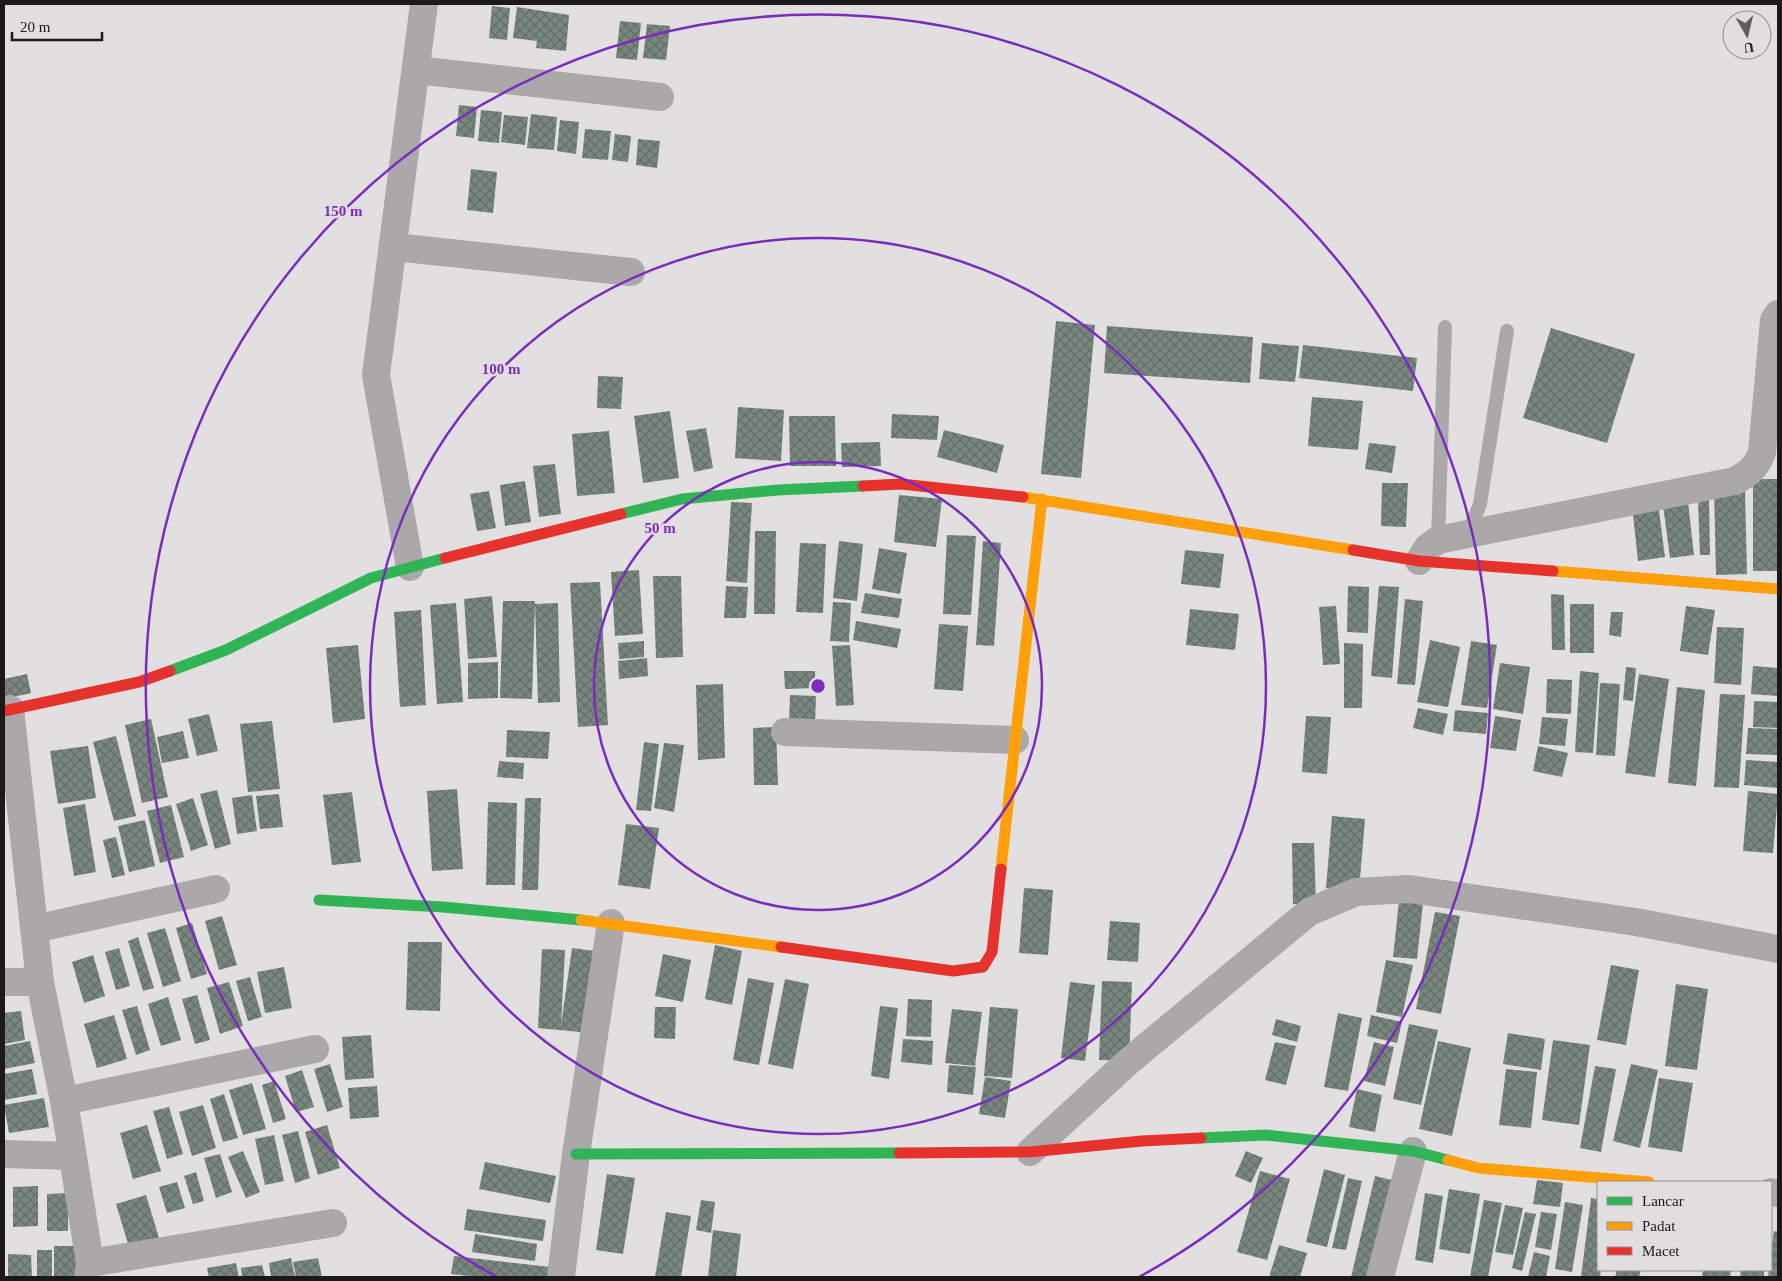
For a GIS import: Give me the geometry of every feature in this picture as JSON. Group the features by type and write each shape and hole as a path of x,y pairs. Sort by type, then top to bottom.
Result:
{"street":[{"path":"410,567 376,375 424,4"},
{"path":"416,70 660,97"},
{"path":"394,247 631,272"},
{"path":"1419,561 1428,547 1438,540 1735,481 1751,472 1758,464 1762,452 1774,320 1778,314"},
{"path":"333,1223 89,1270 64,1101 40,982 7,710 139,682 226,650 371,578 682,499 778,490 901,484 1042,499 1419,561 1778,589"},
{"path":"319,900 443,907 611,923 953,971 983,967 992,952 1042,499"},
{"path":"785,732 1016,740"},
{"path":"34,928 216,889"},
{"path":"1030,1152 1129,1061 1309,912 1356,892 1409,889 1636,922 1778,949"},
{"path":"561,1277 576,1154 611,923"},
{"path":"4,982 40,982"},
{"path":"64,1101 315,1049"},
{"path":"576,1154 1030,1152 1142,1140 1266,1135 1413,1151 1478,1168 1637,1181"},
{"path":"1380,1277 1413,1151"},
{"path":"4,1154 72,1156"}],"lane":[{"path":"1438,540 1445,327"},
{"path":"1468,534 1480,504 1507,331"}],"building":[{"path":"492,6 510,8 507,40 489,38"},
{"path":"517,7 569,15 566,51 536,48 537,41 513,38"},
{"path":"620,21 641,23 637,60 616,58"},
{"path":"647,24 670,26 666,60 643,58"},
{"path":"459,105 477,107 474,138 456,136"},
{"path":"481,110 502,112 499,143 478,141"},
{"path":"531,114 557,117 554,150 527,148"},
{"path":"504,115 528,117 525,145 501,142"},
{"path":"560,120 579,122 576,154 557,151"},
{"path":"585,129 611,131 608,160 582,158"},
{"path":"615,134 631,136 628,162 612,160"},
{"path":"638,139 660,141 657,168 636,165"},
{"path":"471,169 497,172 493,213 467,210"},
{"path":"1056,321 1095,325 1081,478 1041,474"},
{"path":"1107,326 1253,337 1250,383 1104,373"},
{"path":"1551,328 1635,354 1607,443 1523,418"},
{"path":"1262,343 1299,346 1295,382 1259,379"},
{"path":"1303,345 1417,358 1413,391 1299,378"},
{"path":"598,376 623,377 621,409 597,408"},
{"path":"1312,397 1363,401 1358,450 1308,446"},
{"path":"738,407 784,410 781,461 735,458"},
{"path":"670,411 679,478 643,483 634,416"},
{"path":"892,414 939,416 937,440 891,438"},
{"path":"789,416 835,416 836,466 790,466"},
{"path":"706,428 713,468 694,472 686,431"},
{"path":"944,430 1004,445 997,473 937,457"},
{"path":"609,431 615,493 577,496 572,434"},
{"path":"880,442 881,466 842,467 841,443"},
{"path":"1369,443 1396,446 1392,473 1365,469"},
{"path":"555,464 561,514 539,517 533,466"},
{"path":"1753,479 1778,479 1778,571 1753,571"},
{"path":"525,481 531,522 505,526 500,485"},
{"path":"1382,483 1408,483 1406,527 1381,526"},
{"path":"1714,490 1745,490 1747,574 1716,575"},
{"path":"489,491 496,528 477,531 470,494"},
{"path":"899,495 942,499 936,547 894,542"},
{"path":"1709,500 1710,555 1700,555 1698,501"},
{"path":"731,502 752,503 747,583 726,581"},
{"path":"1688,502 1694,555 1670,558 1663,505"},
{"path":"1658,503 1665,557 1638,561 1632,506"},
{"path":"755,531 776,531 775,614 754,614"},
{"path":"947,535 976,536 971,615 943,614"},
{"path":"839,541 863,544 857,601 833,598"},
{"path":"983,541 1001,543 994,646 976,645"},
{"path":"800,543 826,544 823,613 796,612"},
{"path":"879,548 907,553 900,594 872,589"},
{"path":"1185,550 1224,554 1220,588 1181,584"},
{"path":"639,570 643,634 615,636 611,572"},
{"path":"653,576 681,576 683,657 656,658"},
{"path":"600,582 608,725 578,727 570,583"},
{"path":"726,586 748,587 746,618 724,618"},
{"path":"1348,586 1369,587 1368,633 1347,632"},
{"path":"1379,586 1399,587 1392,678 1371,676"},
{"path":"865,593 902,599 899,618 861,613"},
{"path":"1551,594 1564,595 1565,650 1552,650"},
{"path":"492,596 497,657 468,659 464,599"},
{"path":"1405,599 1423,601 1415,685 1397,684"},
{"path":"503,601 535,601 532,699 500,698"},
{"path":"833,602 851,603 849,642 830,641"},
{"path":"456,603 463,702 437,704 430,605"},
{"path":"558,603 560,702 538,703 535,604"},
{"path":"1570,604 1594,604 1594,653 1570,653"},
{"path":"1336,606 1340,664 1323,665 1319,607"},
{"path":"1686,606 1715,610 1708,655 1680,651"},
{"path":"1190,609 1239,614 1235,650 1186,645"},
{"path":"421,610 426,705 400,707 394,612"},
{"path":"1611,612 1623,612 1621,637 1609,635"},
{"path":"856,621 901,629 897,648 853,640"},
{"path":"939,624 968,626 963,691 934,689"},
{"path":"1717,627 1744,628 1741,685 1714,683"},
{"path":"1430,640 1460,647 1448,707 1417,702"},
{"path":"644,641 644,657 619,659 618,643"},
{"path":"1471,641 1497,645 1487,708 1461,705"},
{"path":"1344,643 1363,644 1362,708 1344,708"},
{"path":"358,645 365,719 333,723 326,648"},
{"path":"850,645 854,705 836,706 832,646"},
{"path":"647,658 648,676 619,679 618,661"},
{"path":"498,662 498,698 468,699 468,663"},
{"path":"1500,663 1530,667 1523,714 1493,709"},
{"path":"1753,666 1778,668 1778,696 1751,694"},
{"path":"1626,667 1636,668 1633,701 1623,700"},
{"path":"784,671 815,671 815,688 785,689"},
{"path":"1580,671 1599,673 1593,753 1575,752"},
{"path":"27,674 31,693 4,699 4,679"},
{"path":"1639,674 1669,679 1655,777 1625,773"},
{"path":"1547,679 1572,680 1571,714 1546,713"},
{"path":"1600,683 1620,684 1615,756 1596,755"},
{"path":"723,684 725,758 698,760 696,685"},
{"path":"1677,687 1705,690 1696,786 1668,783"},
{"path":"1720,694 1745,695 1739,788 1714,787"},
{"path":"790,695 816,696 815,724 789,723"},
{"path":"1754,701 1778,702 1778,728 1753,727"},
{"path":"1418,708 1448,714 1443,735 1413,728"},
{"path":"1455,710 1488,713 1486,734 1453,731"},
{"path":"209,714 218,751 197,756 188,719"},
{"path":"1306,716 1331,717 1327,774 1302,772"},
{"path":"1495,716 1521,720 1516,751 1490,748"},
{"path":"1542,717 1568,719 1565,746 1539,744"},
{"path":"151,719 168,797 142,803 125,725"},
{"path":"272,721 280,789 248,792 240,724"},
{"path":"776,727 778,785 754,785 753,728"},
{"path":"1748,728 1778,729 1777,755 1746,754"},
{"path":"507,730 550,732 548,759 506,757"},
{"path":"183,731 189,758 162,763 157,737"},
{"path":"116,736 136,816 114,821 93,742"},
{"path":"644,742 659,744 651,811 636,810"},
{"path":"664,743 684,745 674,812 654,808"},
{"path":"88,746 96,798 58,804 50,751"},
{"path":"1538,746 1568,753 1562,777 1533,771"},
{"path":"1746,760 1778,762 1778,788 1744,785"},
{"path":"499,761 524,763 523,779 497,777"},
{"path":"457,789 463,869 432,871 427,791"},
{"path":"217,790 231,844 215,849 200,794"},
{"path":"1748,791 1778,794 1773,853 1743,851"},
{"path":"352,792 361,862 332,865 323,795"},
{"path":"279,794 283,827 260,829 256,796"},
{"path":"252,795 257,831 237,834 232,798"},
{"path":"193,798 208,845 191,851 176,804"},
{"path":"525,798 541,798 538,890 522,890"},
{"path":"488,802 517,803 515,885 486,885"},
{"path":"85,804 96,872 74,876 63,808"},
{"path":"171,805 184,857 160,863 147,811"},
{"path":"1332,816 1365,819 1359,891 1326,888"},
{"path":"145,820 155,866 129,872 118,826"},
{"path":"626,824 659,828 650,889 618,885"},
{"path":"116,837 125,875 112,878 103,840"},
{"path":"1292,843 1314,843 1316,904 1293,904"},
{"path":"1024,888 1053,890 1048,955 1019,953"},
{"path":"1399,901 1423,903 1417,959 1393,957"},
{"path":"1435,912 1460,916 1441,1014 1416,1009"},
{"path":"222,916 237,965 219,970 205,921"},
{"path":"1110,921 1140,923 1138,962 1107,960"},
{"path":"192,923 207,974 191,979 176,928"},
{"path":"165,928 181,981 163,987 147,933"},
{"path":"138,937 154,988 143,991 128,941"},
{"path":"408,942 442,942 440,1011 406,1010"},
{"path":"715,945 742,951 732,1005 705,999"},
{"path":"119,948 130,986 116,990 105,952"},
{"path":"572,948 602,952 590,1033 538,1028 542,949 565,950 561,1025"},
{"path":"663,954 691,960 683,1002 655,996"},
{"path":"93,955 105,996 84,1003 72,962"},
{"path":"1386,960 1413,965 1402,1017 1376,1012"},
{"path":"1611,965 1639,970 1626,1045 1597,1040"},
{"path":"284,967 292,1008 265,1013 257,972"},
{"path":"250,977 262,1017 248,1021 236,981"},
{"path":"748,978 774,983 759,1065 733,1060"},
{"path":"785,979 809,984 793,1069 768,1064"},
{"path":"1102,981 1132,982 1129,1061 1099,1060"},
{"path":"229,982 243,1026 220,1034 207,988"},
{"path":"1070,982 1095,985 1085,1061 1061,1058"},
{"path":"1676,984 1708,989 1697,1070 1665,1066"},
{"path":"197,995 210,1040 195,1044 182,999"},
{"path":"168,997 181,1040 161,1046 148,1004"},
{"path":"908,999 932,1000 931,1037 906,1036"},
{"path":"137,1006 150,1050 136,1055 122,1010"},
{"path":"880,1006 898,1008 889,1079 871,1076"},
{"path":"655,1007 676,1007 675,1039 654,1038"},
{"path":"990,1007 1018,1009 1012,1078 984,1076"},
{"path":"952,1009 982,1012 975,1066 945,1063"},
{"path":"21,1011 25,1040 4,1044 4,1013"},
{"path":"1338,1013 1362,1018 1348,1091 1324,1087"},
{"path":"114,1015 127,1059 97,1068 84,1024"},
{"path":"1371,1015 1402,1022 1397,1043 1367,1036"},
{"path":"1276,1019 1301,1026 1297,1042 1272,1035"},
{"path":"1409,1024 1438,1030 1421,1105 1393,1099"},
{"path":"1508,1033 1545,1039 1541,1070 1503,1064"},
{"path":"371,1035 374,1078 345,1080 342,1037"},
{"path":"903,1039 933,1041 932,1065 901,1062"},
{"path":"1553,1040 1590,1045 1579,1125 1542,1120"},
{"path":"30,1041 35,1063 4,1069 4,1046"},
{"path":"1438,1041 1471,1048 1452,1136 1419,1129"},
{"path":"1275,1042 1296,1046 1286,1085 1265,1080"},
{"path":"1374,1042 1394,1047 1385,1086 1364,1081"},
{"path":"330,1064 343,1107 327,1112 314,1069"},
{"path":"1631,1064 1658,1070 1640,1148 1613,1141"},
{"path":"949,1065 976,1067 973,1095 947,1092"},
{"path":"1595,1066 1616,1069 1601,1152 1580,1148"},
{"path":"32,1069 37,1094 4,1100 4,1074"},
{"path":"1506,1069 1537,1072 1531,1128 1499,1125"},
{"path":"302,1070 314,1107 296,1112 285,1076"},
{"path":"985,1077 1011,1081 1005,1118 979,1114"},
{"path":"1659,1078 1693,1083 1682,1152 1648,1147"},
{"path":"274,1081 286,1119 273,1123 262,1085"},
{"path":"252,1083 266,1129 243,1135 229,1090"},
{"path":"377,1086 379,1117 350,1119 348,1088"},
{"path":"1357,1089 1382,1095 1375,1132 1349,1127"},
{"path":"224,1094 238,1138 223,1142 210,1099"},
{"path":"44,1098 49,1127 9,1133 4,1105"},
{"path":"203,1105 216,1148 192,1156 179,1112"},
{"path":"169,1107 183,1154 167,1159 153,1111"},
{"path":"147,1125 161,1171 133,1179 120,1133"},
{"path":"327,1125 340,1168 318,1175 305,1132"},
{"path":"298,1131 310,1178 295,1183 282,1135"},
{"path":"274,1135 284,1181 265,1185 255,1139"},
{"path":"243,1151 260,1192 246,1198 228,1157"},
{"path":"1246,1151 1263,1158 1251,1183 1235,1176"},
{"path":"220,1154 232,1192 216,1198 204,1158"},
{"path":"485,1162 556,1176 550,1203 479,1189"},
{"path":"1324,1169 1345,1175 1327,1247 1306,1242"},
{"path":"1260,1171 1290,1179 1267,1260 1237,1252"},
{"path":"196,1172 204,1201 193,1204 184,1176"},
{"path":"607,1174 635,1178 623,1254 596,1250"},
{"path":"1375,1176 1396,1181 1374,1277 1351,1277"},
{"path":"1348,1178 1362,1181 1346,1250 1332,1248"},
{"path":"1537,1180 1563,1183 1560,1207 1533,1204"},
{"path":"177,1182 185,1208 167,1213 159,1187"},
{"path":"38,1186 38,1226 13,1227 13,1187"},
{"path":"1449,1189 1480,1194 1470,1254 1439,1249"},
{"path":"68,1193 68,1231 47,1231 47,1194"},
{"path":"1425,1193 1443,1196 1433,1263 1415,1260"},
{"path":"146,1195 159,1238 129,1247 116,1204"},
{"path":"1591,1198 1597,1199 1597,1271 1601,1271 1600,1277 1581,1277"},
{"path":"701,1200 715,1202 711,1233 696,1230"},
{"path":"1484,1200 1502,1203 1488,1277 1470,1277"},
{"path":"1565,1202 1583,1205 1572,1272 1555,1269"},
{"path":"1505,1205 1523,1208 1513,1255 1495,1252"},
{"path":"467,1209 546,1220 543,1241 464,1230"},
{"path":"666,1212 691,1216 681,1277 655,1277"},
{"path":"1525,1212 1536,1214 1522,1271 1512,1268"},
{"path":"1541,1212 1557,1214 1551,1250 1535,1247"},
{"path":"713,1230 741,1234 736,1277 708,1277"},
{"path":"1774,1231 1778,1232 1778,1277 1768,1277 1769,1271 1772,1271"},
{"path":"475,1234 537,1244 535,1261 472,1252"},
{"path":"1279,1245 1307,1253 1300,1277 1269,1277"},
{"path":"54,1246 76,1246 77,1277 54,1277"},
{"path":"37,1250 52,1250 52,1277 37,1277"},
{"path":"1534,1252 1550,1256 1546,1277 1528,1277"},
{"path":"8,1254 31,1255 32,1277 8,1277"},
{"path":"454,1256 550,1267 549,1277 478,1277 451,1274"},
{"path":"291,1258 295,1277 271,1277 269,1263"},
{"path":"318,1258 322,1277 296,1277 293,1262"},
{"path":"236,1263 239,1277 209,1277 207,1268"},
{"path":"262,1265 265,1277 242,1277 241,1268"},
{"path":"1617,1271 1641,1271 1639,1277 1615,1277"},
{"path":"1703,1271 1731,1271 1730,1277 1702,1277"},
{"path":"1741,1271 1764,1271 1764,1277 1740,1277"}],"traffic: fast":[{"path":"621,514 682,499 778,490 863,486"},
{"path":"170,671 226,650 371,578 445,558"},
{"path":"319,900 443,907 581,920"},
{"path":"1201,1138 1266,1135 1413,1151 1448,1160"},
{"path":"576,1154 899,1153"}],"traffic: slow":[{"path":"1023,497 1353,550"},
{"path":"1001,869 1042,499"},
{"path":"1553,571 1778,589"},
{"path":"581,920 781,947"},
{"path":"1448,1160 1478,1168 1637,1181"}],"traffic: jam":[{"path":"863,486 901,484 1023,497"},
{"path":"445,558 621,514"},
{"path":"1353,550 1419,561 1553,571"},
{"path":"4,711 139,682 170,671"},
{"path":"781,947 953,971 983,967 992,952 1001,869"},
{"path":"899,1153 1030,1152 1142,1141 1201,1138"}]}
